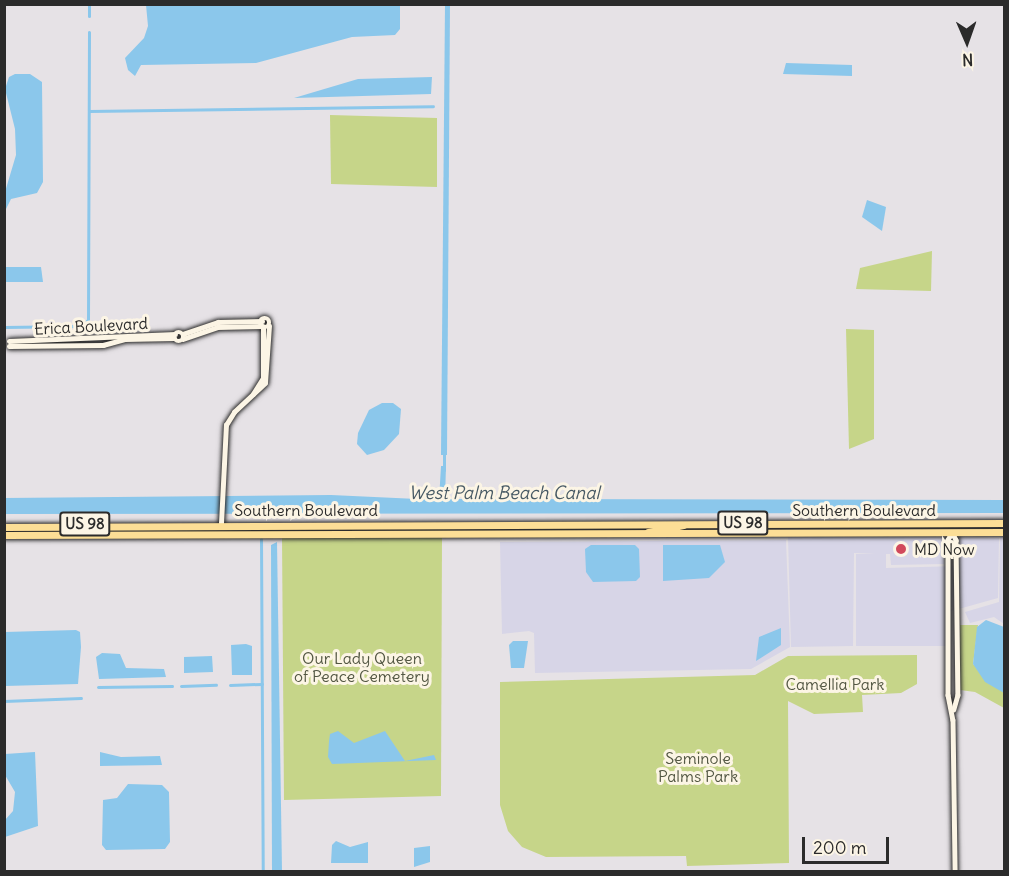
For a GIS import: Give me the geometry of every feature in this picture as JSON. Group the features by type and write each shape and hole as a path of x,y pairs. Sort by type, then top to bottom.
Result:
{"highway":[{"name":"Southern Boulevard","path":"4,525 130,524 221,520 1005,523"},
{"path":"599,533 638,528 642,523"},
{"path":"648,533 654,528 691,523"},
{"path":"750,533 790,528 793,523"},
{"path":"798,533 851,523"},
{"path":"86,534 93,528 120,528 130,524"},
{"name":"Southern Boulevard","path":"4,537 57,534 1005,532"}],"street":[{"name":"Erica Boulevard","path":"7,343 183,337 218,322 264,325 263,378 253,394 234,411 226,425 221,520"},
{"path":"952,523 952,532 956,540 953,692 955,872"},
{"path":"953,692 958,695 953,701"}],"shaded area":[{"path":"1004,536 1004,624 994,617 970,623 965,612 999,602 1000,537"},
{"path":"788,537 943,537 944,564 891,565 890,554 886,554 886,568 958,566 959,537 999,538 998,598 948,612 948,646 856,646 856,554 876,554 854,553 853,646 791,647"},
{"path":"786,540 790,647 751,669 535,673 534,633 529,631 502,634 500,542"}],"green space":[{"path":"330,115 437,118 437,187 331,184"},
{"path":"932,251 931,291 856,289 860,268"},
{"path":"846,329 874,330 874,439 849,449"},
{"name":"Our Lady Queen of Peace Cemetery","path":"282,538 442,538 441,796 284,800"},
{"path":"960,625 978,625 973,664 1004,693 1004,708 975,692 960,690"},
{"name":"Seminole Palms Park","path":"917,655 917,684 901,693 862,695 863,712 814,714 788,701 789,863 687,866 686,856 546,857 522,847 508,831 500,805 500,682 755,675 788,656"}],"water":[{"path":"450,4 447,455 441,455 445,5"},
{"path":"146,5 400,5 400,29 395,35 352,37 256,63 141,65 135,76 128,70 125,58 144,38 148,26"},
{"path":"786,63 852,65 852,76 783,74"},
{"path":"15,74 30,74 42,82 43,182 37,193 11,199 5,211 5,192 16,155 15,129 5,89 9,77"},
{"path":"432,77 431,94 294,98 358,79"},
{"path":"867,200 886,207 882,231 862,217"},
{"path":"5,267 41,267 43,282 5,282"},
{"path":"382,403 393,403 401,409 399,434 384,450 367,455 357,444 358,433 369,410"},
{"path":"441,466 446,466 445,499 1004,500 1004,513 5,514 4,498 331,495 439,500"},
{"path":"277,542 282,871 272,872 271,545"},
{"path":"591,545 635,545 639,549 640,577 636,581 593,582 586,572 585,549"},
{"path":"663,545 720,545 725,562 709,578 663,581"},
{"path":"986,620 1004,627 1004,693 985,682 973,664 977,627"},
{"path":"781,628 781,645 756,661 759,637"},
{"path":"76,630 80,632 81,647 78,684 5,686 5,632"},
{"path":"513,641 528,641 524,668 511,668 509,645"},
{"path":"231,645 252,646 252,675 232,675"},
{"path":"102,653 120,654 126,668 164,669 166,677 99,679 96,657"},
{"path":"212,656 213,672 184,673 184,657"},
{"path":"338,731 354,743 385,731 405,761 434,755 436,760 332,764 328,757 330,734"},
{"path":"35,752 38,826 5,837 5,820 13,811 15,792 5,775 5,754"},
{"path":"100,752 121,757 160,756 162,765 100,766"},
{"path":"128,784 162,785 169,792 170,842 165,849 106,850 102,845 103,800 117,798"},
{"path":"336,841 350,847 368,842 368,863 331,863 332,845"},
{"path":"430,846 430,862 414,867 414,848"}],"waterway":[{"path":"89,4 89,16"},
{"path":"4,327 80,326 88,320 89,32"},
{"path":"89,111 433,106"},
{"path":"444,452 444,470"},
{"path":"261,539 263,872"},
{"path":"230,685 262,684"},
{"path":"181,686 216,685"},
{"path":"98,687 172,686"},
{"path":"4,701 81,698"}],"place":[{"name":"MD Now","path":"901,549"}],"water label":[{"name":"West Palm Beach Canal","path":"504,493"}],"park label":[{"name":"Camellia Park","path":"835,684"}]}
